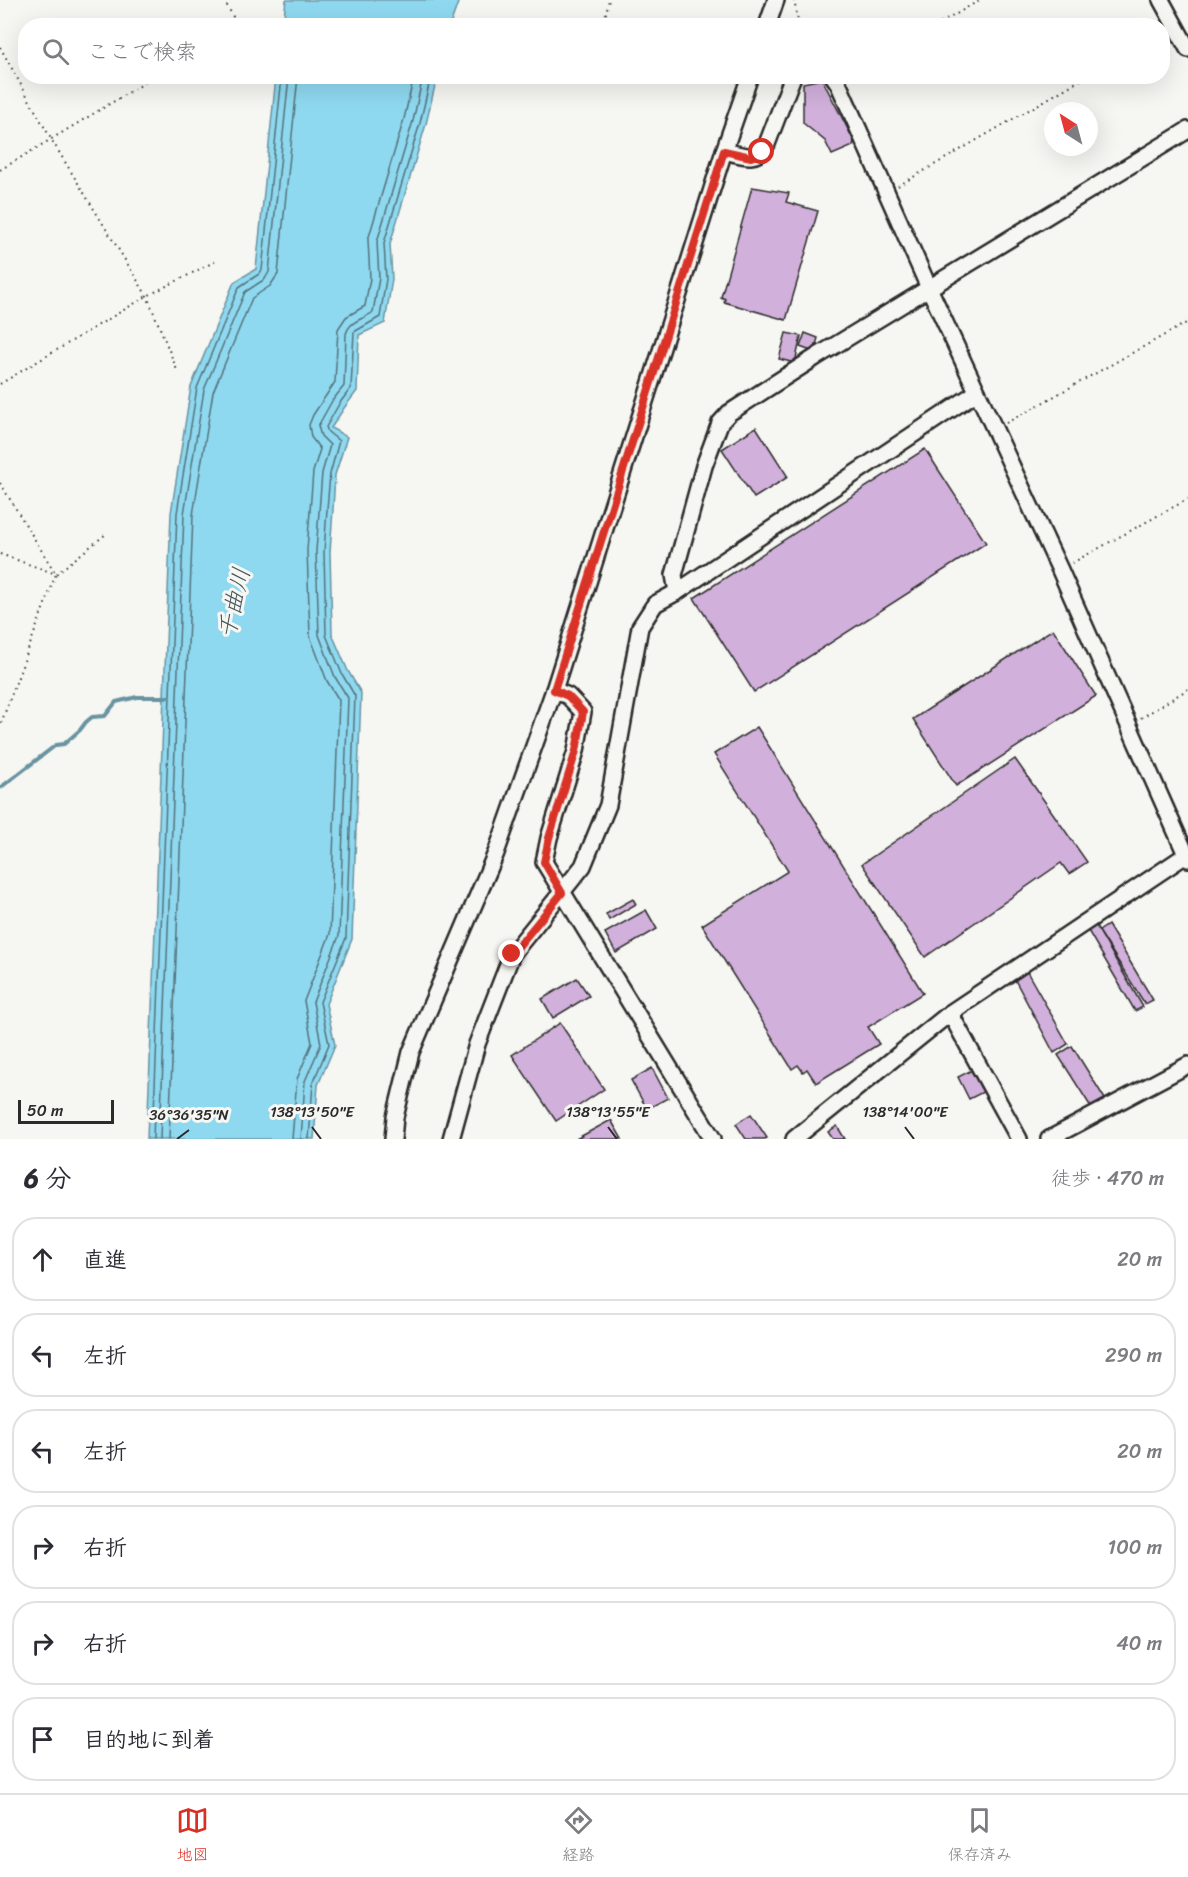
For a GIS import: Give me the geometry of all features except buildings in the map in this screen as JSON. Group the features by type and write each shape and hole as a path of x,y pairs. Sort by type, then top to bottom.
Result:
{"street":[{"path":"770,18 776,0"},
{"path":"1161,0 1188,49"},
{"path":"393,1139 395,1117 411,1052 496,853 554,690 747,84"},
{"path":"724,151 751,157 762,152 791,84"},
{"path":"794,1139 950,1013 1187,857 1060,570 929,288 838,84"},
{"path":"677,592 674,575 704,466 720,423 729,413 773,383 1188,130"},
{"path":"451,1139 477,1044 512,954 583,866 608,805 640,627 655,604 677,592 977,392"},
{"path":"554,690 568,696 583,712 576,751 549,838 544,862 714,1139"},
{"path":"950,1013 1019,1139"},
{"path":"1049,1139 1188,1065"}],"path":[{"path":"224,0 234,18"},
{"path":"605,18 609,0"},
{"path":"794,0 797,18"},
{"path":"950,18 980,0"},
{"path":"0,47 18,79"},
{"path":"21,84 51,139 147,296 177,370"},
{"path":"0,170 143,84"},
{"path":"888,192 1073,84"},
{"path":"0,384 147,296 218,260"},
{"path":"995,428 1188,322"},
{"path":"0,483 56,574"},
{"path":"1060,570 1188,499"},
{"path":"0,726 56,574 106,534"},
{"path":"0,554 56,574"},
{"path":"1129,726 1188,689"}],"water":[{"path":"286,0 459,0 453,18 284,18"},
{"name":"千曲川","path":"275,84 435,84 426,124 390,244 392,279 385,323 359,335 357,391 331,428 347,437 335,475 330,552 332,634 348,671 361,693 352,939 326,1004 335,1045 318,1085 314,1139 147,1139 171,513 191,387 234,282 256,269"}],"waterway":[{"path":"0,788 56,745 64,744 92,717 105,716 116,702 137,697 169,697"}],"route":[{"path":"512,954 562,893 544,862 549,838 576,751 583,712 568,696 554,690 724,151 751,157 762,152"}]}
